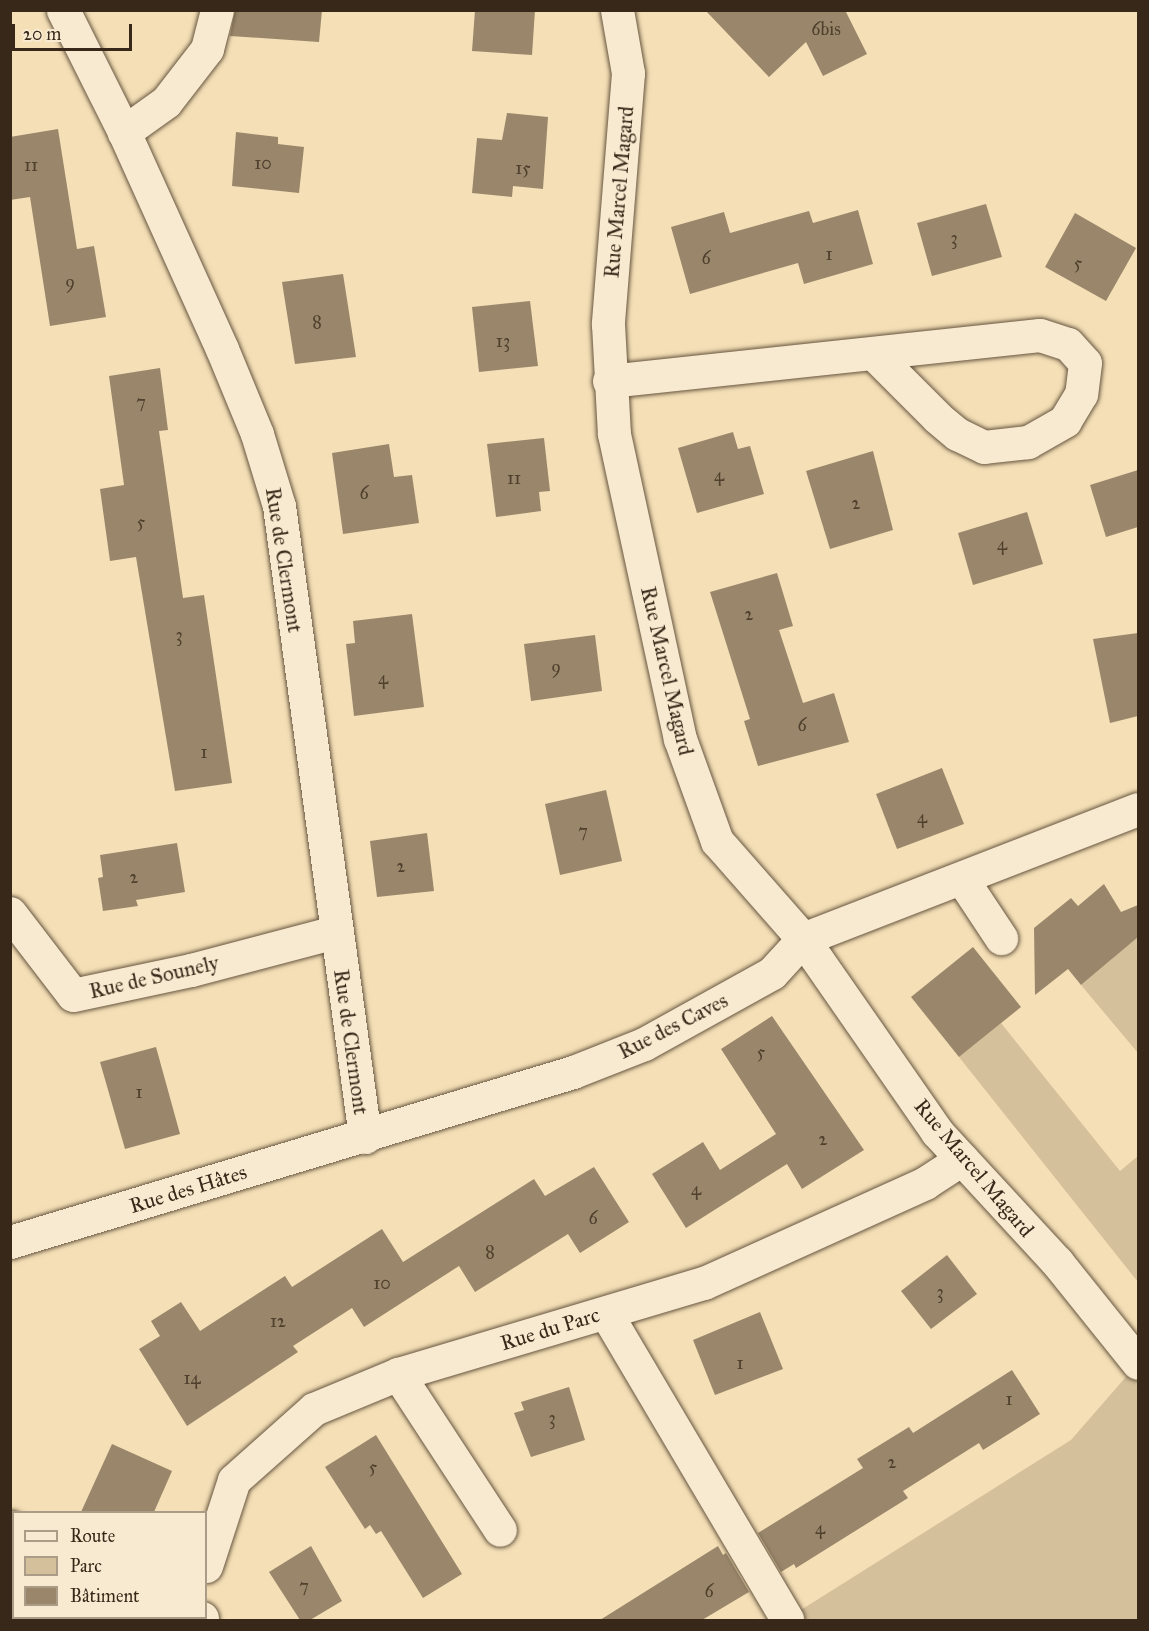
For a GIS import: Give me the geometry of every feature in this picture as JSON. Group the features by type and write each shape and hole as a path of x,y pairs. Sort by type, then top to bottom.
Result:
{"street":[{"name":"Rue de Clermont","path":"63,10 124,132 226,359 257,434 279,506 335,932 365,1137"},
{"path":"124,132 166,102 207,49 218,10"},
{"name":"Rue Marcel Magard","path":"617,10 628,73 608,324 609,381 614,434 680,739 717,841 803,939 937,1132 1057,1262 1138,1363"},
{"path":"609,381 874,355 1040,334 1068,344 1085,363 1081,394 1065,422 1028,442 984,447 957,434 874,355"},
{"name":"Rue des Caves","path":"365,1137 573,1072 644,1044 772,973 803,939 1138,809"},
{"path":"962,879 1001,938"},
{"name":"Rue de Sounely","path":"10,913 73,995 191,970 335,932"},
{"name":"Rue des Hâtes","path":"10,1242 365,1137"},
{"name":"Rue du Parc","path":"207,1563 234,1480 314,1409 398,1374 704,1283 925,1183 962,1159"},
{"path":"606,1313 787,1619"},
{"path":"398,1374 500,1530"}],"green space":[{"path":"1129,926 1138,940 1138,1053 1081,985 1112,959"},
{"path":"1001,1023 1120,1171 1138,1156 1138,1282 959,1057"},
{"path":"1138,1363 1138,1620 785,1620 1071,1440"}],"building":[{"path":"235,10 322,10 319,42 230,36"},
{"path":"475,10 535,10 532,55 472,51"},
{"path":"705,10 845,10 867,54 823,76 806,42 769,77"},
{"path":"507,113 548,117 543,189 513,186 512,197 472,193 477,138 502,140"},
{"path":"58,129 77,249 94,246 106,317 50,326 30,197 10,200 10,137"},
{"path":"236,132 278,137 278,144 304,147 299,193 232,186"},
{"path":"986,204 1002,257 932,276 917,223"},
{"path":"858,210 873,264 804,284 798,263 690,294 671,227 724,212 730,233 809,211 813,223"},
{"path":"1075,213 1136,248 1106,301 1045,267"},
{"path":"343,274 356,357 295,364 282,282"},
{"path":"530,301 538,366 479,372 472,307"},
{"path":"160,368 168,430 159,431 183,598 204,595 232,783 175,791 136,557 110,561 100,489 124,485 109,376"},
{"path":"733,432 738,449 750,446 764,494 697,513 678,448"},
{"path":"544,438 550,491 539,492 541,511 496,517 487,444"},
{"path":"389,444 394,477 412,475 419,523 343,534 332,453"},
{"path":"873,451 893,530 830,549 806,471"},
{"path":"1138,470 1138,527 1106,537 1090,485"},
{"path":"1027,512 1043,564 973,585 958,533"},
{"path":"777,573 793,626 779,630 803,703 834,693 849,742 758,766 744,721 750,719 710,592"},
{"path":"412,614 424,707 354,716 346,644 355,643 353,621"},
{"path":"1138,633 1138,716 1110,723 1093,639"},
{"path":"595,635 602,691 531,701 524,644"},
{"path":"942,768 964,824 897,849 876,794"},
{"path":"606,790 622,861 560,875 545,804"},
{"path":"427,833 434,891 377,897 370,841"},
{"path":"177,843 185,892 136,900 138,906 103,911 98,878 103,877 100,855"},
{"path":"1104,884 1121,912 1138,905 1138,937 1081,985 1068,969 1035,995 1034,928 1071,898 1078,906"},
{"path":"973,947 1021,1007 959,1057 911,997"},
{"path":"772,1016 864,1150 802,1189 787,1164 686,1228 652,1174 703,1142 720,1170 776,1134 721,1049"},
{"path":"156,1047 180,1134 125,1149 100,1062"},
{"path":"594,1167 629,1222 580,1253 568,1234 475,1292 459,1266 364,1327 352,1308 293,1346 298,1352 187,1426 139,1349 160,1336 151,1321 181,1302 200,1331 285,1276 292,1287 382,1229 403,1262 534,1179 545,1196"},
{"path":"947,1255 977,1294 931,1329 901,1291"},
{"path":"760,1312 783,1369 715,1395 693,1340"},
{"path":"1012,1370 1040,1414 983,1450 979,1443 903,1491 908,1498 796,1568 794,1564 781,1572 758,1533 863,1468 857,1459 909,1427 913,1433"},
{"path":"569,1387 585,1440 531,1457 514,1413 524,1410 521,1402"},
{"path":"376,1435 462,1574 423,1598 381,1531 376,1534 370,1525 365,1529 325,1467"},
{"path":"112,1444 172,1471 154,1511 81,1511"},
{"path":"311,1546 342,1601 310,1620 300,1620 269,1572"},
{"path":"718,1546 723,1555 726,1553 749,1592 702,1620 600,1620"}]}
